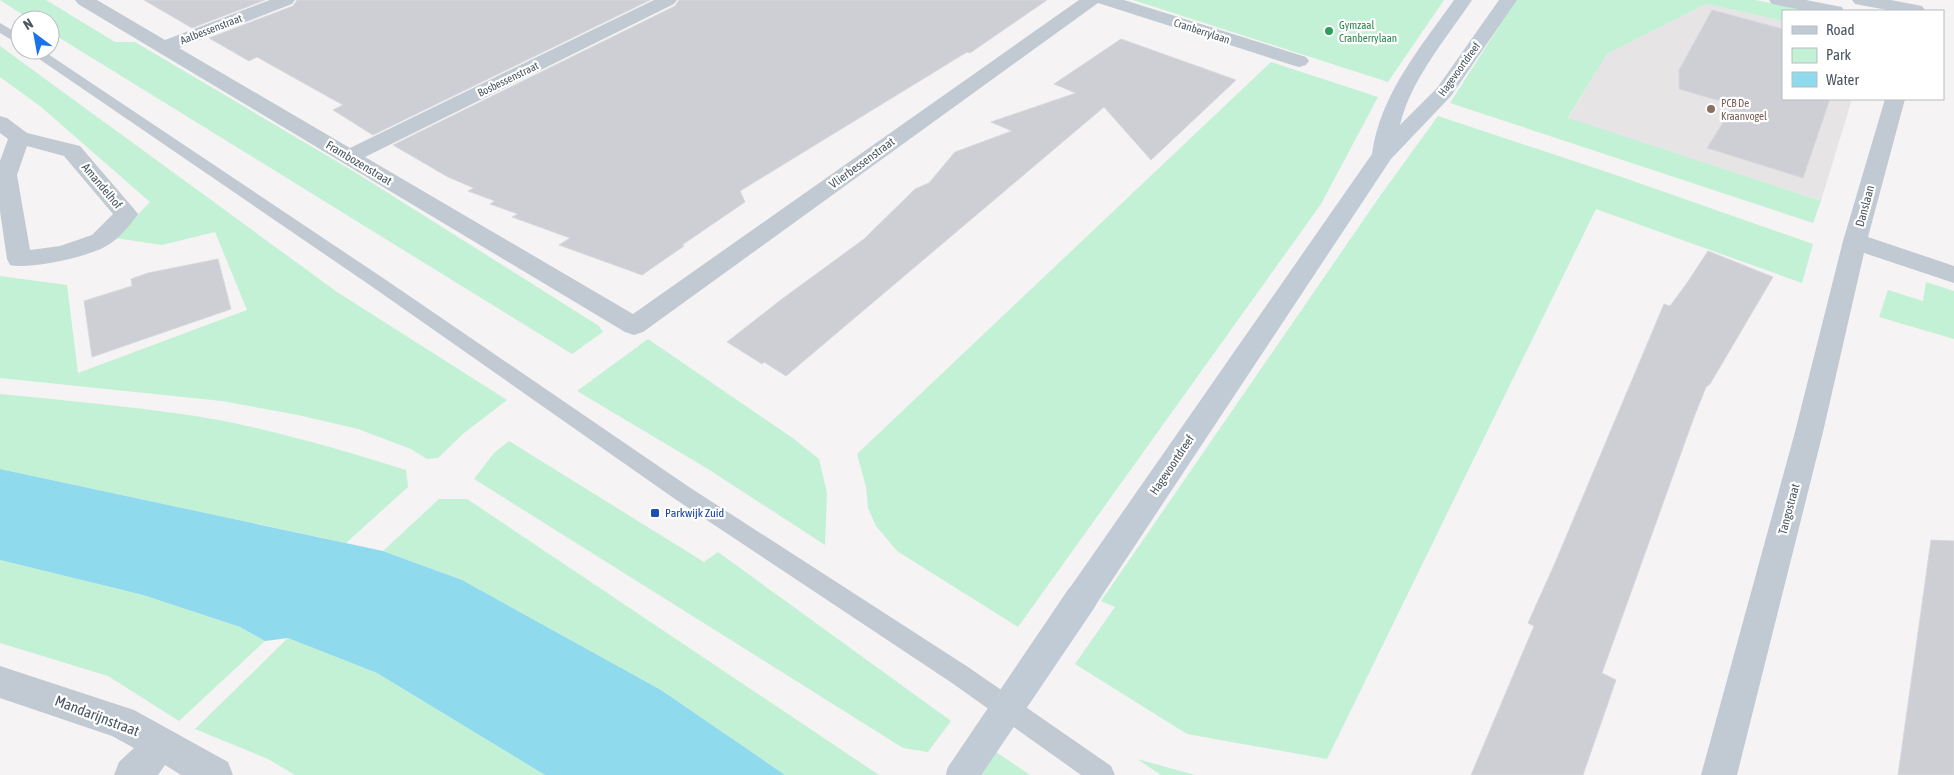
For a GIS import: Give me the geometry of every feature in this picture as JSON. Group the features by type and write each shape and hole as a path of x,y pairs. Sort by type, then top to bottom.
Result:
{"main road":[{"name":"Hagevoortdreef","path":"1383,155 1392,111 1408,80 1463,0"},
{"name":"Hagevoortdreef","path":"962,775 1383,155 1444,92 1508,0"}],"street":[{"name":"Frambozenstraat","path":"84,0 634,326"},
{"name":"Aalbessenstraat","path":"164,47 286,0"},
{"name":"Bosbessenstraat","path":"348,157 668,0"},
{"name":"Vlierbessenstraat","path":"634,326 1091,0"},
{"name":"Cranberrylaan","path":"1105,0 1299,61"},
{"path":"1778,0 1830,10"},
{"path":"1861,0 1917,7"},
{"name":"Danslaan","path":"1895,100 1855,242 1954,275"},
{"name":"Amandelhof","path":"0,122 19,138 72,151 126,214 100,240 63,253 19,259 6,175 19,138"},
{"name":"Tangostraat","path":"1719,775 1809,432 1855,242"},
{"name":"Mandarijnstraat","path":"0,682 121,722 214,775"}],"lane":[{"path":"48,60 380,284 682,493 960,676 1102,775"}],"shaded area":[{"name":"PCB De Kraanvogel","path":"1706,4 1782,21 1782,100 1852,100 1821,201 1568,119 1607,54"}],"green space":[{"path":"0,0 46,0 115,42 135,42 358,174 599,326 603,332 572,354 60,38 60,10 16,10"},
{"name":"Gymzaal Cranberrylaan","path":"1133,0 1444,0 1388,82"},
{"path":"1516,0 1755,0 1808,10 1782,10 1782,21 1706,4 1607,54 1568,118 1821,201 1813,223 1450,103"},
{"path":"0,46 10,53 10,60 19,60 337,292 507,400 464,433 438,458 427,459 411,449 358,429 298,415 222,401 0,378 0,276 67,285 78,373 247,310 215,232 162,245 115,238 150,202 40,106 0,77"},
{"path":"1271,62 1378,97 1321,204 1018,627 897,551 876,526 868,508 866,487 857,454"},
{"path":"1438,116 1613,174 1813,244 1802,283 1596,209 1327,759 1187,734 1075,664 1115,607 1101,601 1380,196"},
{"path":"1926,282 1954,291 1954,339 1879,317 1888,290 1923,301"},
{"path":"648,339 794,439 819,459 827,493 825,545 708,469 577,391"},
{"path":"0,394 189,415 271,431 406,470 408,487 346,543 0,469"},
{"path":"509,441 704,562 718,552 951,721 928,752 903,748 474,479 494,453"},
{"path":"439,499 467,499 879,775 785,775 661,690 462,580 383,551"},
{"path":"0,560 143,595 240,627 265,641 179,721 108,676 0,643"},
{"path":"288,638 377,673 545,775 295,775 268,759 195,729"},
{"path":"996,752 1030,775 981,775"},
{"path":"1137,759 1195,775 1161,775"}],"water":[{"path":"0,469 383,551 462,580 661,690 785,775 545,775 377,673 288,638 265,641 240,627 143,595 0,560"}],"building":[{"path":"144,0 265,0 192,28"},
{"path":"297,0 650,0 373,135 333,110 343,105 257,57 249,61 209,38 293,6"},
{"path":"679,0 1047,0 970,53 967,52 740,191 745,202 642,275 559,245 570,238 512,217 518,214 490,204 495,201 468,191 474,188 448,177 393,145 675,6"},
{"path":"1712,10 1782,29 1782,100 1830,100 1803,178 1707,148 1734,105 1679,89 1679,70"},
{"path":"1121,39 1236,80 1151,160 1104,107 786,376 764,362 762,364 727,342 864,239 915,189 929,183 955,152 1012,131 991,122 1076,93 1054,84"},
{"path":"1708,251 1773,277 1710,384 1706,387 1694,417 1602,673 1616,680 1583,775 1471,775 1534,626 1528,623 1664,304 1670,306"},
{"path":"218,259 231,309 92,357 84,301 132,286 131,279 148,273"},
{"path":"1931,540 1954,541 1954,775 1898,775"}],"place":[{"name":"Gymzaal Cranberrylaan","path":"1329,31"},
{"name":"PCB De Kraanvogel","path":"1711,109"},
{"name":"Parkwijk Zuid","path":"655,513"}]}
